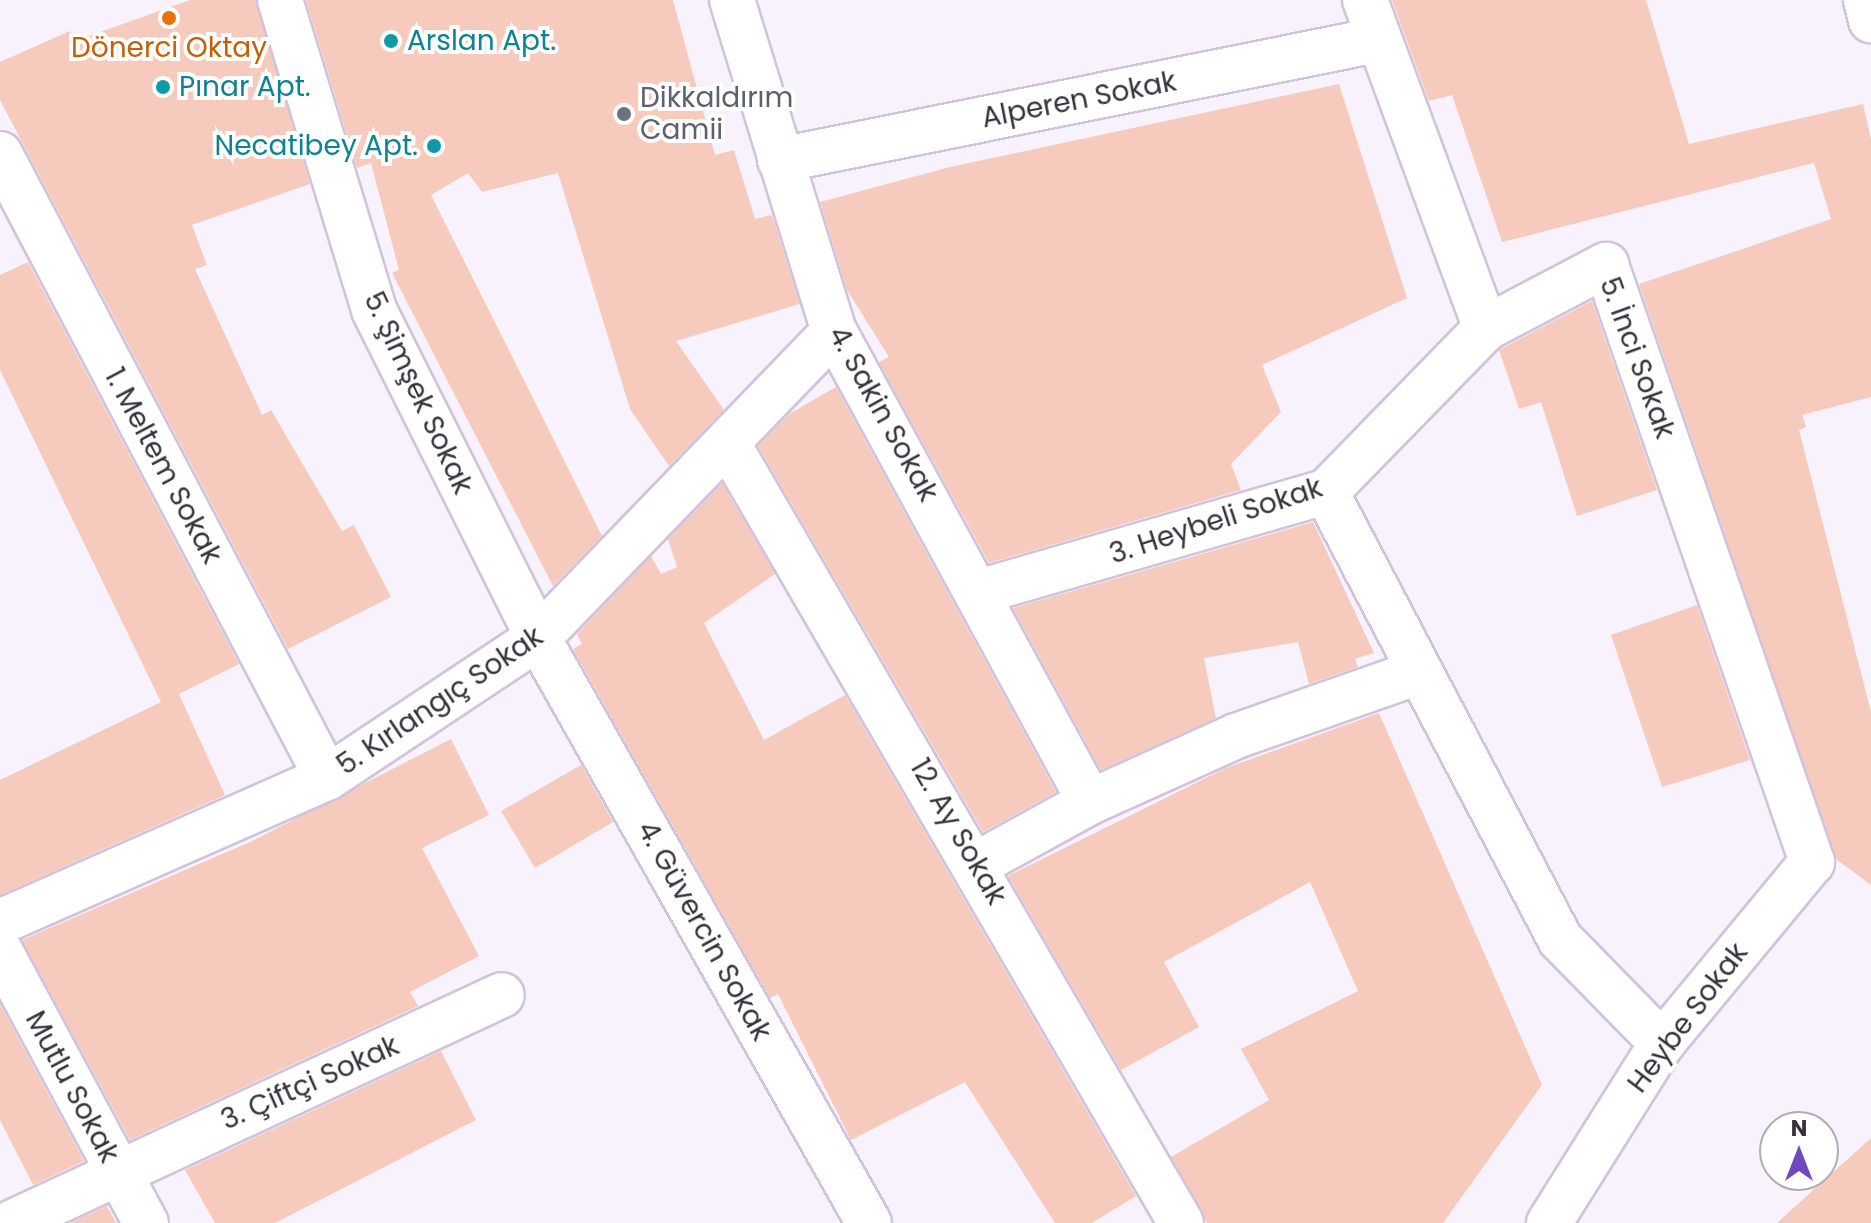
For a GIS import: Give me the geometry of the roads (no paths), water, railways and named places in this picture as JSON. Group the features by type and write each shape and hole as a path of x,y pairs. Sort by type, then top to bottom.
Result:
{"street":[{"name":"5. Şimşek Sokak","path":"280,0 374,310 538,638"},
{"name":"4. Sakin Sokak","path":"732,0 834,331 982,591 1090,802"},
{"path":"1866,0 1871,20"},
{"name":"Alperen Sokak","path":"780,160 1371,20"},
{"path":"1371,20 1486,328"},
{"name":"1. Meltem Sokak","path":"0,154 327,778"},
{"name":"5. İnci Sokak","path":"1486,328 1606,265 1812,862"},
{"name":"3. Heybeli Sokak","path":"982,591 1326,492 1486,328"},
{"name":"5. Kırlangıç Sokak","path":"1,948 327,778 538,638 834,331"},
{"name":"12. Ay Sokak","path":"728,444 977,864 1181,1223"},
{"path":"1326,492 1560,939 1662,1043"},
{"name":"4. Güvercin Sokak","path":"538,638 869,1223"},
{"path":"977,864 1090,802 1236,736 1419,672"},
{"name":"Heybe Sokak","path":"1549,1223 1662,1043 1812,862"},
{"name":"Mutlu Sokak","path":"1,948 146,1223"},
{"name":"3. Çiftçi Sokak","path":"11,1223 117,1170 502,995"}],"place":[{"name":"Dönerci Oktay","path":"169,18"},
{"name":"Arslan Apt.","path":"391,41"},
{"name":"Pınar Apt.","path":"163,87"},
{"name":"Dikkaldırım Camii","path":"624,114"},
{"name":"Necatibey Apt.","path":"434,146"}]}
